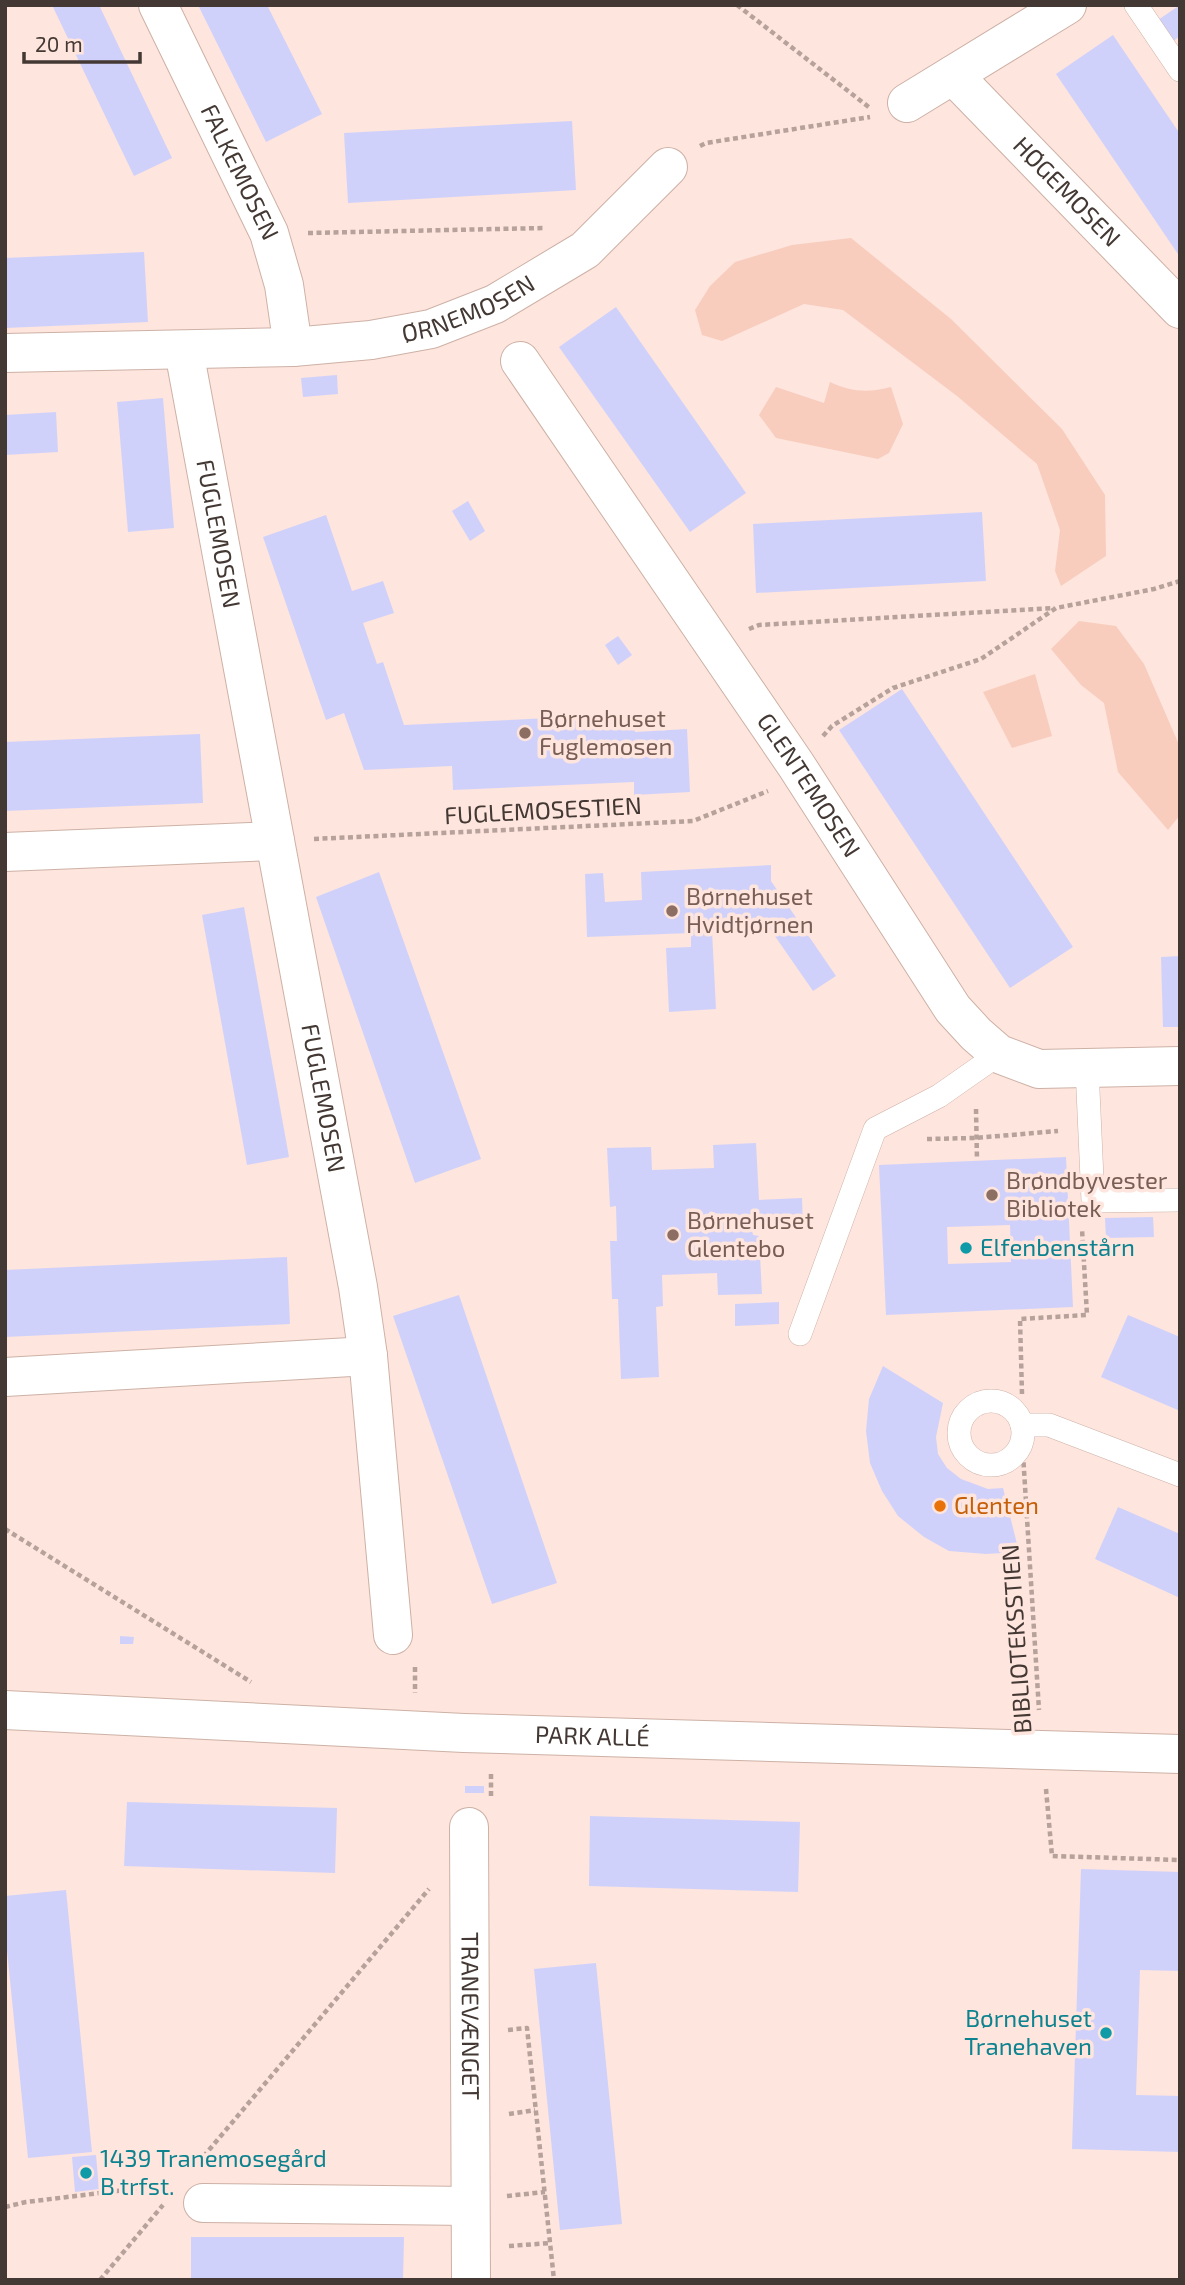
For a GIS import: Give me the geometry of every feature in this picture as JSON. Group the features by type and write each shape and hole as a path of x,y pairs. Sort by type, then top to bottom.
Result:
{"street":[{"name":"FALKEMOSEN","path":"159,5 269,233 284,285 293,347"},
{"path":"893,109 1067,5"},
{"name":"HØGEMOSEN","path":"953,75 1180,309"},
{"name":"ØRNEMOSEN","path":"5,353 293,347 371,340 431,329 495,304 585,250 668,167"},
{"name":"FUGLEMOSEN","path":"184,351 348,1235 368,1356 393,1635"},
{"name":"GLENTEMOSEN","path":"520,361 796,765 953,1009 976,1034 999,1054 1040,1069 1179,1066"},
{"path":"5,852 275,841"},
{"path":"5,1377 368,1356"},
{"name":"PARK ALLÉ","path":"5,1710 492,1734 1180,1754"},
{"name":"TRANEVÆNGET","path":"469,1827 471,2280"},
{"path":"203,2203 470,2206"}],"lane":[{"path":"1136,5 1180,70"},
{"path":"800,1334 875,1129 939,1096 999,1054"},
{"path":"1179,1066 1180,1083"},
{"path":"1087,1068 1093,1201 1180,1200"},
{"path":"1022,1433 1049,1425 1180,1475"}],"path":[{"path":"737,5 893,109"},
{"path":"668,167 706,143 893,109"},
{"path":"269,233 608,227"},
{"path":"714,646 731,635 759,625 1056,608 1154,589 1180,581"},
{"name":"FUGLEMOSESTIEN","path":"275,841 694,821 758,797 783,783 832,726 893,688 981,659 1056,608"},
{"path":"976,1111 977,1160"},
{"path":"870,1141 975,1138 1091,1128"},
{"name":"BIBLIOTEKSSTIEN","path":"1093,1201 1081,1217 1087,1315 1020,1319 1022,1433 1042,1751 1052,1856 1180,1860"},
{"path":"5,1529 262,1689"},
{"path":"393,1635 414,1635 418,1731"},
{"path":"469,1827 491,1828 492,1734"},
{"path":"196,2166 431,1886"},
{"path":"469,2034 527,2028 554,2280"},
{"path":"5,2207 158,2186 170,2197 100,2280"}],"shaded area":[{"path":"851,238 951,319 1062,429 1105,495 1106,556 1061,586 1055,571 1060,530 1037,464 957,396 843,310 804,304 722,341 702,335 695,310 710,286 735,262 792,245"},
{"path":"830,382 860,390 891,387 903,424 889,453 878,459 776,438 759,415 776,387 824,403"},
{"path":"1079,621 1116,626 1144,664 1180,747 1180,815 1168,830 1118,772 1104,703 1081,685 1051,649"},
{"path":"1035,674 1052,736 1012,748 983,692"}],"building":[{"path":"52,5 99,5 172,158 134,176"},
{"path":"198,5 267,5 322,114 266,142"},
{"path":"1180,5 1180,36 1172,42 1158,20"},
{"path":"1113,35 1180,134 1180,257 1056,74"},
{"path":"572,121 576,190 348,203 344,133"},
{"path":"144,252 148,322 5,328 5,258"},
{"path":"616,307 746,493 690,532 559,347"},
{"path":"337,375 338,394 303,397 301,378"},
{"path":"163,398 174,528 128,532 117,402"},
{"path":"56,412 58,452 5,455 5,415"},
{"path":"468,501 485,531 470,541 452,511"},
{"path":"982,512 986,581 756,593 753,524"},
{"path":"326,515 352,591 383,581 394,613 363,623 377,664 383,662 404,725 634,714 635,732 687,729 690,792 634,795 634,782 453,790 452,766 364,770 344,713 326,720 263,537"},
{"path":"618,636 632,655 618,665 605,645"},
{"path":"902,689 1073,947 1010,988 839,730"},
{"path":"200,734 203,803 5,811 5,742"},
{"path":"771,865 771,881 836,976 813,991 770,929 712,931 716,1009 669,1012 666,948 691,947 691,933 587,937 585,874 603,873 605,902 642,900 641,872"},
{"path":"379,872 481,1159 415,1183 316,897"},
{"path":"244,907 289,1157 247,1165 202,915"},
{"path":"1180,956 1180,1027 1163,1027 1161,957"},
{"name":"Børnehuset Glentebo","path":"756,1143 759,1200 802,1198 803,1225 752,1228 753,1235 759,1236 762,1294 718,1295 717,1273 662,1275 663,1306 656,1307 659,1377 621,1379 618,1299 612,1299 610,1241 617,1241 616,1206 610,1207 607,1148 651,1147 652,1170 714,1168 713,1145"},
{"path":"1066,1157 1073,1307 886,1315 879,1165","holes":["1010,1225 1011,1262 948,1264 947,1227"]},
{"path":"1153,1217 1154,1237 1106,1238 1105,1218"},
{"path":"287,1257 290,1324 5,1337 5,1270"},
{"path":"459,1295 557,1583 492,1604 393,1316"},
{"path":"779,1302 779,1324 735,1326 735,1304"},
{"path":"1128,1315 1180,1337 1180,1411 1101,1377"},
{"path":"883,1366 943,1403 936,1437 938,1454 947,1468 961,1479 988,1489 1003,1488 1019,1552 986,1554 949,1551 924,1537 898,1516 882,1491 870,1463 866,1431 869,1399"},
{"path":"1118,1507 1180,1534 1180,1598 1095,1559"},
{"path":"120,1636 134,1637 133,1644 120,1644"},
{"path":"465,1786 484,1786 484,1793 465,1793"},
{"path":"127,1802 337,1808 335,1873 124,1866"},
{"path":"590,1816 800,1822 798,1892 589,1886"},
{"name":"Børnehuset Tranehaven","path":"1081,1869 1180,1872 1180,1971 1140,1970 1136,2095 1180,2096 1180,2152 1072,2149"},
{"path":"66,1890 92,2152 28,2158 5,1931 5,1896"},
{"path":"596,1963 622,2224 560,2230 534,1969"},
{"name":"1439 Tranemosegård B trfst.","path":"96,2155 99,2189 75,2192 72,2157"},
{"path":"191,2237 404,2237 403,2280 191,2280"}],"place":[{"name":"Børnehuset Fuglemosen","path":"525,733"},
{"name":"Børnehuset Hvidtjørnen","path":"672,911"},
{"name":"Brøndbyvester Bibliotek","path":"992,1195"},
{"name":"Børnehuset Glentebo","path":"673,1235"},
{"name":"Elfenbenstårn","path":"966,1248"},
{"name":"Glenten","path":"940,1506"},
{"name":"Børnehuset Tranehaven","path":"1106,2033"},
{"name":"1439 Tranemosegård B trfst.","path":"86,2173"}]}
